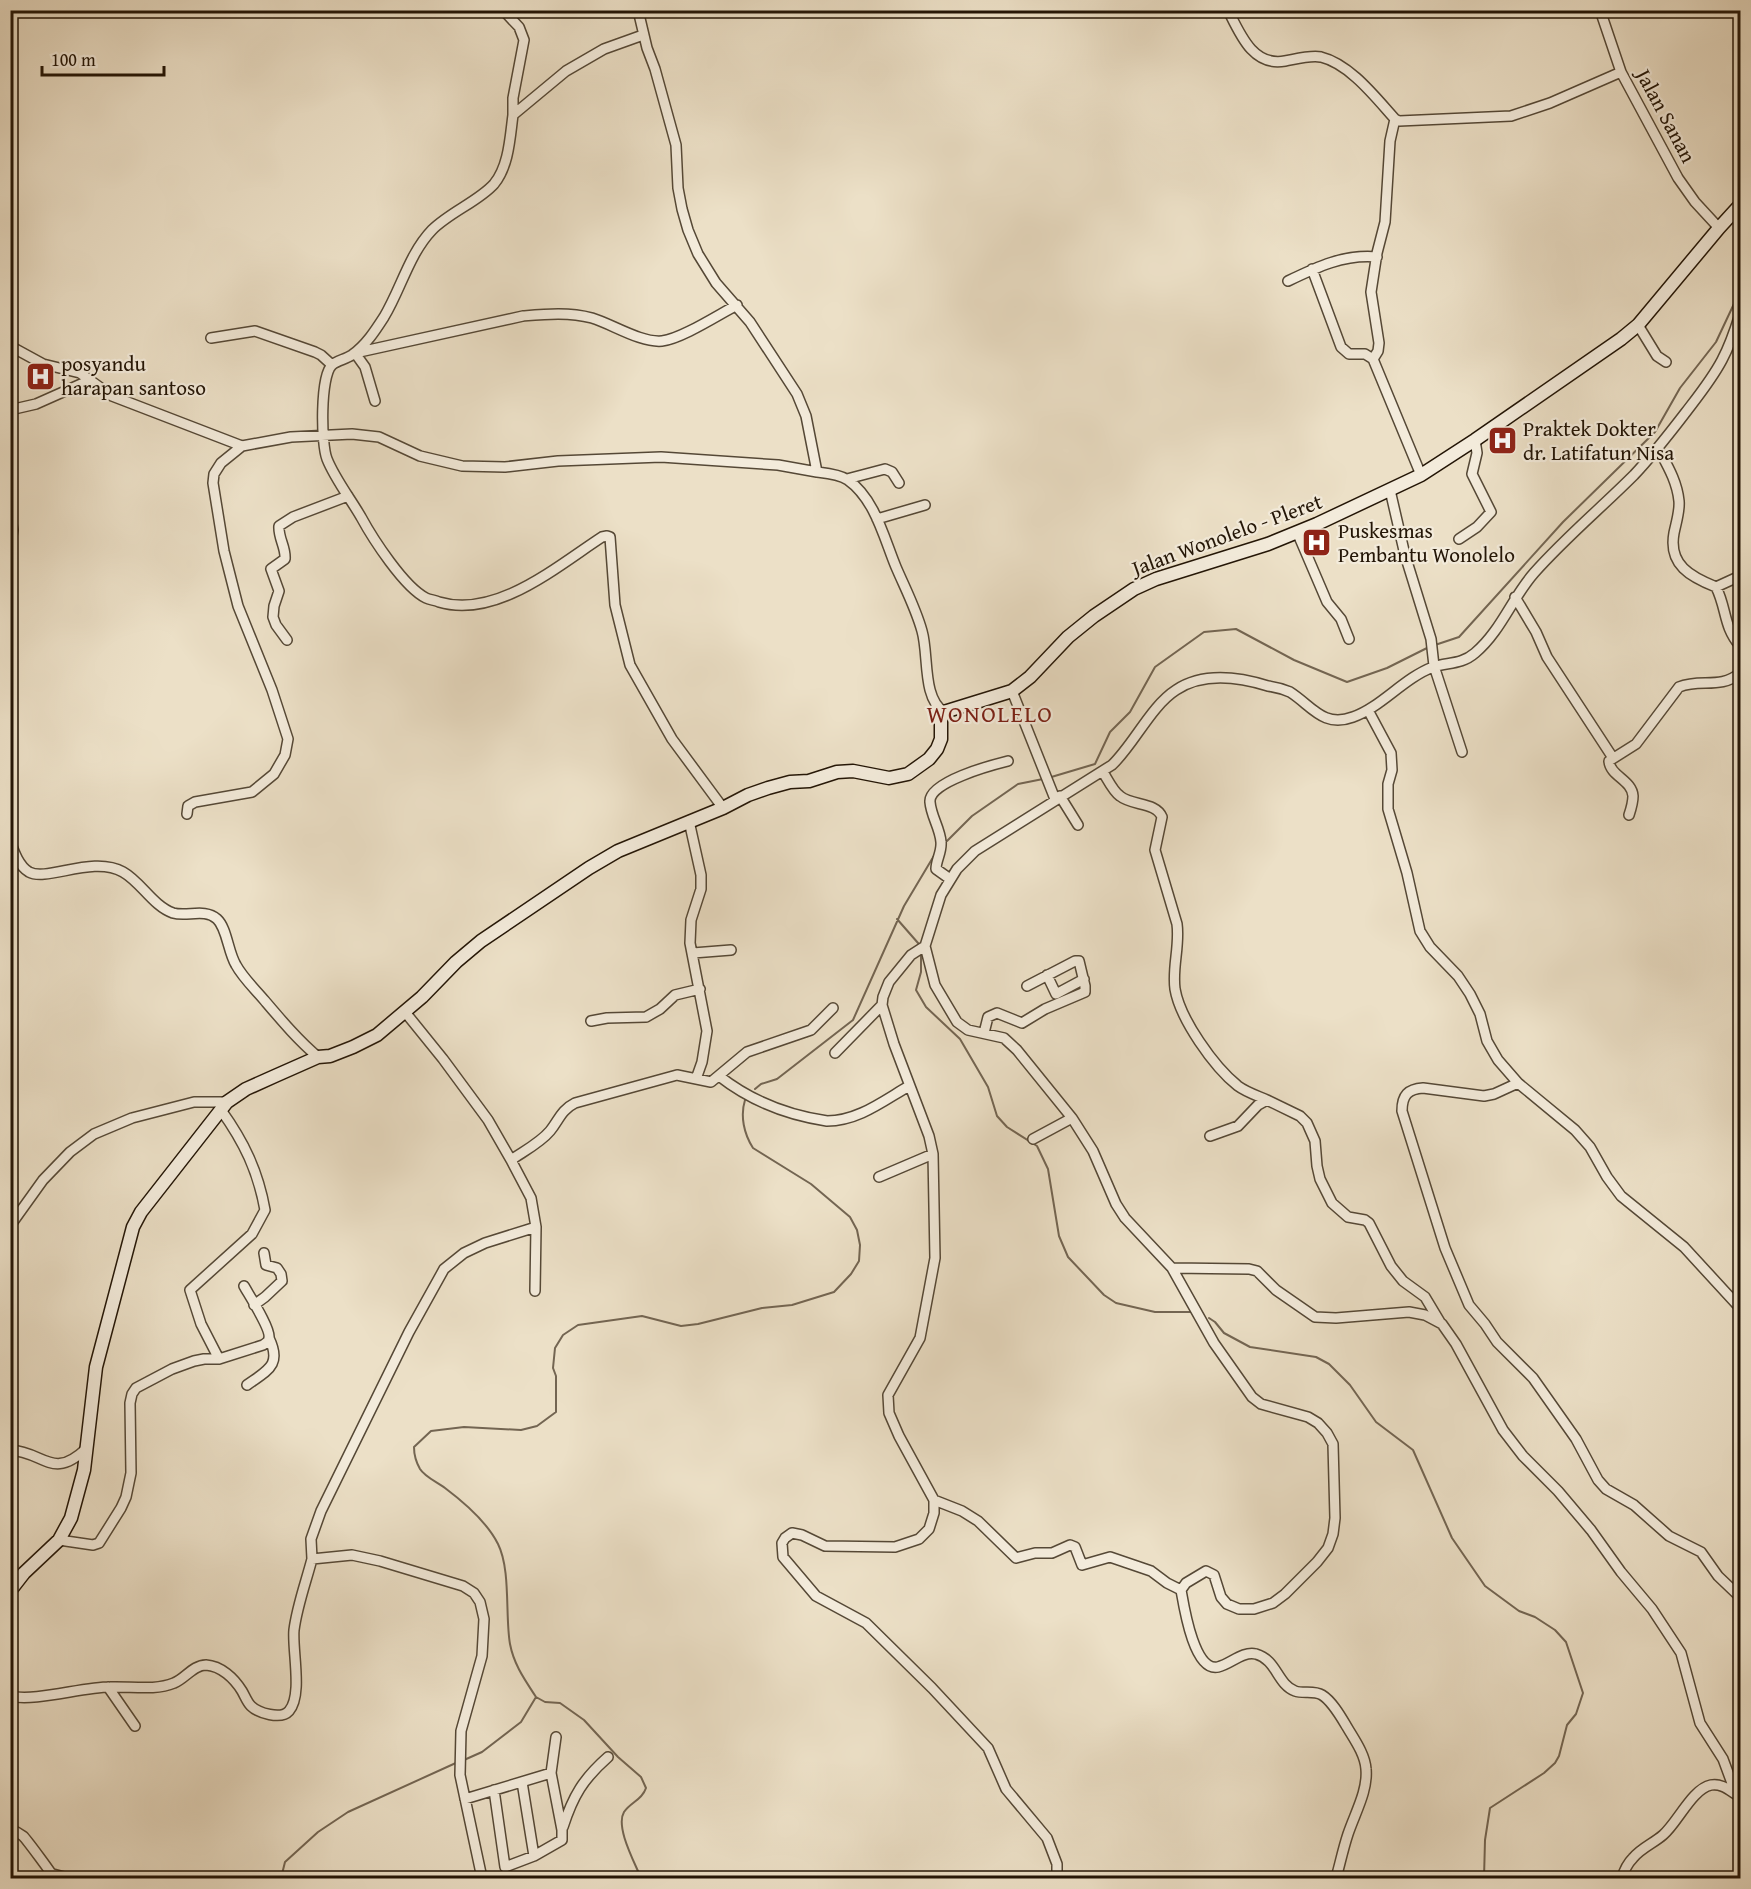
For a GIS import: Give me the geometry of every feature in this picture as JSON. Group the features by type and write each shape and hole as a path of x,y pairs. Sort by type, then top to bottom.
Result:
{"main road":[{"name":"Jalan Wonolelo - Pleret","path":"944,712 1012,691 1030,677 1068,637 1134,589 1156,579 1268,544 1421,475 1613,345 1638,325 1740,206"},
{"path":"10,1591 59,1540 71,1518 84,1470 96,1367 133,1227 141,1212 224,1106 246,1089 377,1035 481,941 618,851 723,808 748,795 790,782 809,781 837,772 853,771 889,778 899,778 908,774 929,759 937,749 941,739 944,712"}],"street":[{"path":"355,353 371,336 391,305 418,248 431,231 449,215 494,184 506,159 513,115 513,98 524,40 519,27 502,10"},
{"path":"638,10 643,35 676,145 678,188 688,230 698,254 716,284 750,322 796,394 806,416 817,472"},
{"path":"1228,10 1242,39 1258,56 1268,61 1278,62 1312,57 1326,59 1364,85 1395,119 1404,121 1511,116 1550,103 1622,72"},
{"name":"Jalan Sanan","path":"1600,10 1622,72 1678,178 1695,202 1719,228"},
{"path":"513,115 566,71 604,49 643,35"},
{"path":"1372,359 1378,351 1379,343 1371,292 1385,222 1389,153 1395,119"},
{"path":"1288,281 1333,261 1354,257 1377,257"},
{"path":"1312,269 1341,347 1349,354 1365,354 1372,359 1421,475"},
{"path":"723,808 672,739 630,664 615,605 610,537 602,537 521,589 497,600 472,606 451,605 425,597 410,585 376,542 326,456 324,404 326,376 332,365 355,353 523,316 551,314 574,314 595,319 650,340 662,341 737,305"},
{"path":"1336,1878 1347,1836 1366,1786 1366,1766 1357,1744 1329,1701 1321,1694 1296,1692 1289,1688 1276,1668 1263,1658 1248,1654 1216,1667 1210,1667 1202,1661 1190,1630 1181,1590 1186,1583 1206,1571 1214,1575 1221,1597 1227,1604 1239,1609 1254,1609 1273,1603 1285,1594 1317,1562 1328,1548 1334,1534 1335,1457 1333,1444 1327,1432 1308,1417 1262,1404 1252,1397 1214,1343 1172,1268 1125,1218 1116,1204 1092,1151 1072,1118 1017,1050 1004,1038 968,1030 957,1022 935,985 925,946 941,895 957,869 975,851 1103,772 1122,756 1169,696 1188,683 1224,678 1261,684 1288,691 1327,719 1339,721 1368,710 1434,666 1452,664 1473,655 1488,642 1515,597 1551,554 1635,474 1658,448 1710,380 1730,345 1740,314"},
{"path":"1638,325 1657,356 1666,362"},
{"path":"210,338 249,331 259,332 315,352 332,365"},
{"path":"10,346 43,364 80,372 112,396 242,446"},
{"path":"355,353 365,367 375,401"},
{"path":"10,410 36,404 90,380"},
{"path":"187,814 188,806 195,802 252,792 274,774 285,755 288,739 272,690 238,606 224,551 213,483 214,474 221,463 242,446 291,437 352,434 379,437 420,456 462,466 505,467 558,460 661,457 766,464 847,479 885,470 892,472 899,483"},
{"path":"1459,539 1477,527 1491,512 1472,474 1478,453 1475,440"},
{"path":"1658,448 1672,474 1679,500 1673,537 1676,557 1682,568 1693,578 1716,587 1729,631 1740,646"},
{"path":"847,479 863,497 877,519 922,632 929,689 933,702 944,712"},
{"path":"1390,490 1405,555 1431,639 1434,666 1462,752"},
{"path":"287,640 273,617 279,591 271,569 285,559 285,552 278,533 279,526 293,517 348,496"},
{"path":"877,519 925,505"},
{"path":"10,513 13,530 10,547"},
{"path":"1297,532 1327,602 1341,619 1348,639"},
{"path":"1716,587 1740,576"},
{"path":"1515,597 1536,632 1547,657 1612,758"},
{"path":"1629,815 1632,792 1627,783 1610,767 1609,761 1636,744 1679,687 1726,682 1740,673"},
{"path":"1012,691 1048,781 1078,825"},
{"path":"1368,710 1391,753 1392,770 1388,784 1388,809 1407,873 1420,931 1430,947 1458,976 1470,994 1480,1014 1487,1041 1498,1060 1518,1083 1575,1130 1590,1147 1621,1196 1684,1247 1740,1308"},
{"path":"950,879 936,869 942,846 940,833 930,806 931,794 960,777 1008,761"},
{"path":"1103,772 1118,795 1129,801 1156,809 1162,817 1155,850 1177,924 1179,936 1175,988 1179,1004 1189,1024 1210,1054 1240,1088 1300,1116 1307,1123 1315,1141 1320,1179 1332,1203 1348,1217 1369,1223 1391,1266 1403,1281 1425,1297 1456,1344 1503,1430 1523,1456 1558,1491 1591,1530 1621,1572 1652,1609 1681,1653 1700,1723 1724,1759 1738,1797"},
{"path":"689,821 701,875 701,889 691,920 690,931 707,1031 702,1062 696,1079"},
{"path":"10,841 16,857 32,874 42,875 69,869 102,866 123,872 170,912 183,915 210,914 221,924 229,953 244,977 299,1041 318,1058"},
{"path":"925,946 911,955 889,982 882,1005 909,1086 929,1136 933,1154 935,1258 923,1330 888,1395 889,1413 934,1500 934,1513 929,1528 919,1539 895,1547 825,1546 802,1535 792,1533 782,1543 783,1557 816,1596 866,1623 932,1688 988,1748 1006,1789 1047,1838 1057,1864 1057,1878"},
{"path":"693,953 731,950"},
{"path":"984,1033 988,1017 997,1013 1022,1023 1045,1009 1085,992 1079,961 1027,986"},
{"path":"1047,975 1056,994 1084,979"},
{"path":"591,1021 607,1018 646,1017 660,1009 675,995 700,989"},
{"path":"835,1053 882,1005"},
{"path":"511,1160 544,1137 562,1111 575,1103 677,1075 709,1083 747,1052 811,1030 833,1008"},
{"path":"405,1012 488,1120 531,1198 536,1227 535,1291"},
{"path":"719,1076 761,1103 827,1121 844,1120 862,1113 909,1086"},
{"path":"1518,1083 1484,1096 1413,1088 1406,1093 1402,1101 1402,1110 1445,1248 1465,1297 1497,1342 1533,1378 1606,1489 1635,1504 1669,1536 1701,1552 1718,1576 1740,1597"},
{"path":"1210,1136 1239,1126 1267,1100"},
{"path":"10,1226 43,1180 70,1152 94,1134 132,1118 194,1102 224,1106 248,1152 258,1179 265,1210 252,1234 190,1290 201,1324 219,1359"},
{"path":"1033,1139 1072,1118"},
{"path":"879,1177 933,1154"},
{"path":"10,1696 33,1697 108,1687 154,1687 174,1684 204,1665 219,1669 233,1678 249,1704 256,1710 280,1715 291,1709 294,1697 294,1630 312,1559 311,1539 321,1511 409,1332 444,1269 464,1252 536,1227"},
{"path":"254,1305 282,1281 277,1268 266,1265 264,1253"},
{"path":"1172,1268 1257,1271 1276,1290 1315,1317 1336,1318 1409,1312 1425,1315 1442,1324"},
{"path":"244,1286 267,1330 276,1358 266,1371 247,1385"},
{"path":"59,1540 93,1545 99,1543 121,1508 130,1479 132,1434 130,1403 136,1388 172,1369 204,1359 219,1359 263,1345 269,1338"},
{"path":"10,1450 27,1453 43,1462 58,1464 68,1463 87,1448"},
{"path":"934,1500 962,1511 978,1521 1016,1558 1035,1553 1052,1553 1070,1545 1075,1547 1082,1565 1110,1557 1151,1571 1181,1590"},
{"path":"312,1559 352,1555 361,1557 463,1586 474,1593 480,1602 484,1619 482,1656 461,1731 460,1774 482,1878"},
{"path":"108,1687 135,1726"},
{"path":"494,1790 505,1867 534,1856 562,1840 551,1773 556,1737"},
{"path":"562,1830 571,1803 581,1784 608,1757"},
{"path":"465,1799 551,1773"},
{"path":"522,1782 534,1856"},
{"path":"1622,1878 1633,1857 1662,1837 1702,1789 1712,1784 1724,1786 1738,1797"},
{"path":"10,1829 22,1835 54,1876 68,1878"}],"waterway":[{"path":"1435,645 1459,637 1563,522 1655,432 1680,388 1716,342 1740,291"},
{"path":"1048,778 1095,764 1110,732 1130,712 1155,667 1204,632 1236,629 1294,660 1347,682 1387,668 1429,647"},
{"path":"947,841 972,816 1018,784 1043,779"},
{"path":"755,1089 761,1084 777,1079 853,1020 904,906 935,854"},
{"path":"897,919 918,943"},
{"path":"921,953 921,972 916,990 926,1007 960,1039 988,1087 997,1116 1007,1127 1037,1146 1048,1169 1059,1236 1068,1257 1104,1295 1116,1303 1155,1312 1194,1312"},
{"path":"464,1760 482,1752 521,1722 536,1697 520,1672 510,1644 505,1567 498,1544 475,1513 422,1472 416,1461 414,1447 431,1431 464,1427 521,1430 537,1426 556,1412 556,1376 553,1368 555,1348 563,1335 578,1325 642,1316 681,1326 698,1324 762,1308 792,1305 834,1292 851,1274 859,1261 860,1245 857,1230 850,1217 811,1184 753,1148 744,1125 745,1100"},
{"path":"1209,1318 1224,1333 1250,1347 1316,1357 1329,1364 1350,1385 1376,1422 1413,1450 1452,1538 1485,1586 1519,1611 1535,1617 1555,1630 1566,1642 1583,1693 1576,1714 1567,1725 1555,1763 1544,1773 1490,1808 1485,1840 1484,1878"},
{"path":"536,1697 545,1702 560,1703 584,1720 618,1757 641,1777 646,1788 624,1812 622,1819 624,1836 641,1878"},
{"path":"281,1878 285,1862 318,1832 348,1812 458,1762"}],"place":[{"name":"posyandu harapan santoso","path":"40,376"},
{"name":"Praktek Dokter dr. Latifatun Nisa","path":"1502,441"},
{"name":"Puskesmas Pembantu Wonolelo","path":"1317,543"}],"district":[{"name":"WONOLELO","path":"990,714"}]}
